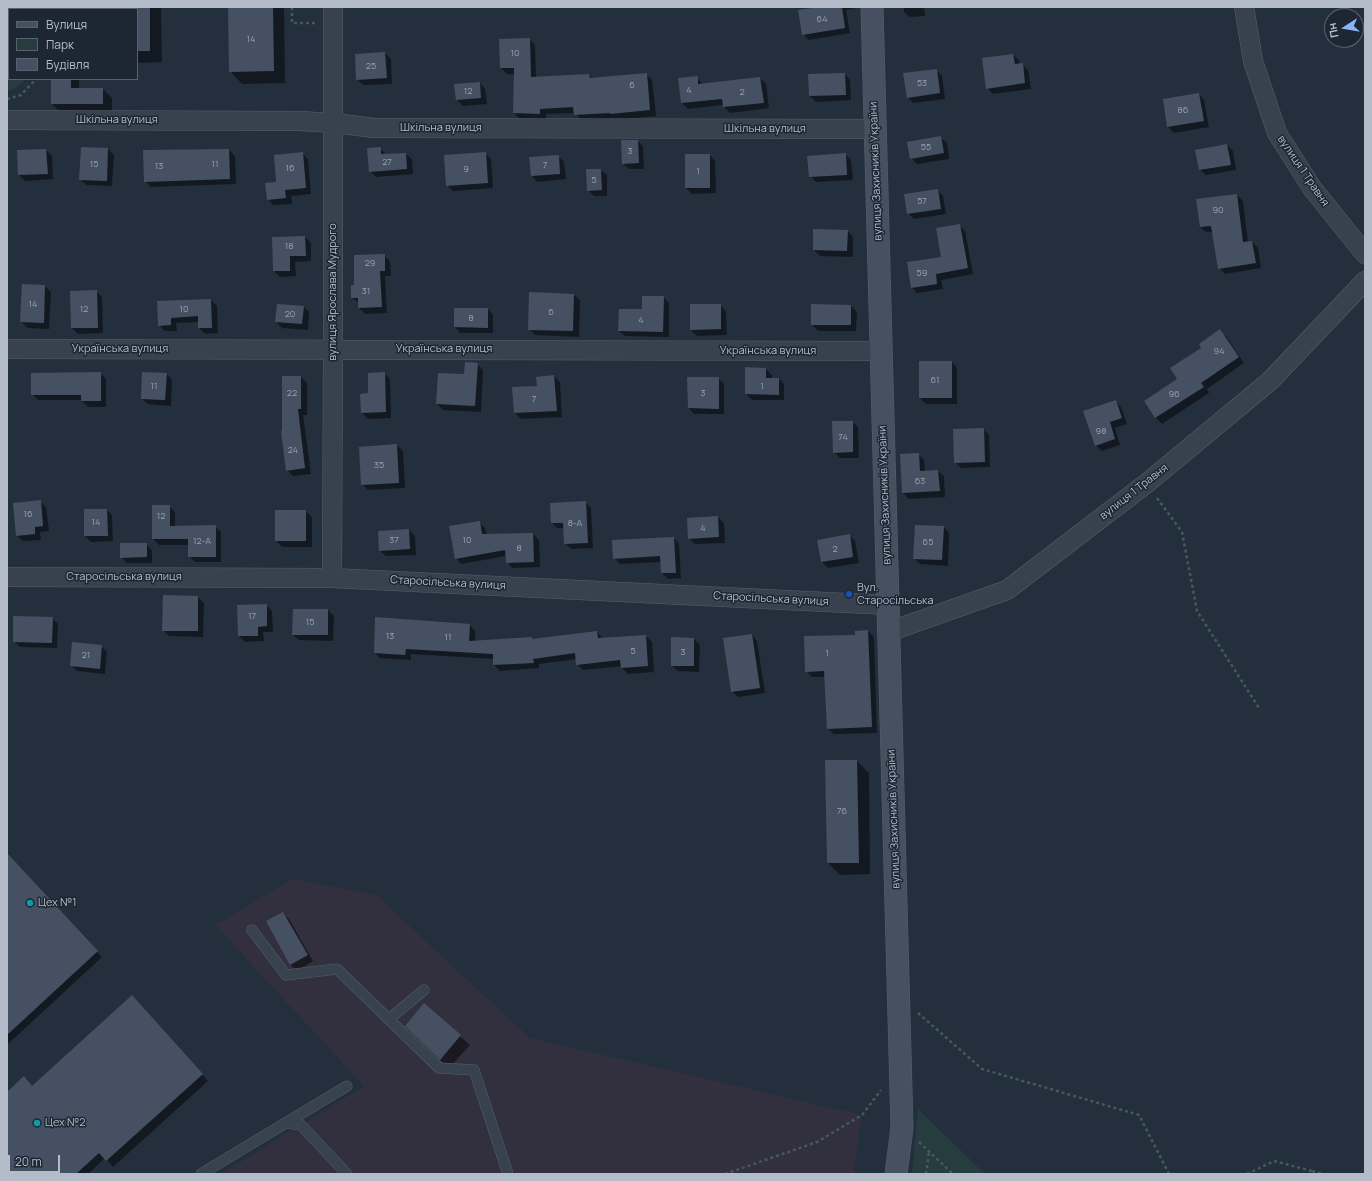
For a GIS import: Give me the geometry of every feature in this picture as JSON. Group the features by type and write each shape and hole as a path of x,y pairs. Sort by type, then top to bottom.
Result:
{"street":[{"name":"вулиця Захисників України","path":"872,7 874,129 888,605"},
{"name":"вулиця 1 Травня","path":"1244,7 1253,61 1277,133 1312,188 1365,254"},
{"name":"вулиця Ярослава Мудрого","path":"332,578 334,349 333,15"},
{"name":"Шкільна вулиця","path":"7,120 291,121 334,123 374,128 874,129"},
{"name":"вулиця 1 Травня","path":"888,632 1008,590 1146,483 1270,381 1365,281"},
{"name":"Українська вулиця","path":"7,349 881,351"},
{"name":"Старосільська вулиця","path":"7,577 332,578 888,605"},
{"path":"888,605 888,632"},
{"name":"вулиця Захисників України","path":"888,632 902,1128 896,1174"}],"lane":[{"path":"252,930 286,975 337,969 439,1068 474,1070 508,1174"},
{"path":"389,1019 424,990"},
{"path":"201,1174 347,1086"},
{"path":"286,1123 301,1125 346,1174"}],"path":[{"path":"292,7 292,23 333,15"},
{"path":"7,99 21,95 35,80"},
{"path":"1146,483 1182,532 1197,611 1259,708"},
{"path":"898,995 982,1069 1139,1115 1169,1174"},
{"path":"725,1174 817,1142 862,1115 881,1090"},
{"path":"902,1128 953,1174"},
{"path":"926,1174 929,1151"},
{"path":"1247,1174 1274,1160 1323,1174"}],"shaded area":[{"path":"293,879 376,895 530,1038 862,1115 853,1174 221,1174 364,1086 215,925"}],"green space":[{"path":"7,7 43,7 8,8 8,80 25,80 14,89 7,91"},
{"path":"918,1109 985,1174 912,1174"}],"building":[{"path":"150,7 150,51 138,51 137,8"},
{"path":"228,7 273,7 274,71 229,72"},
{"path":"819,7 842,7 845,28 802,35 798,10"},
{"path":"530,38 531,77 589,74 590,78 647,73 650,110 610,114 574,115 573,107 540,109 540,114 513,113 514,68 500,68 499,39"},
{"path":"385,52 387,78 356,80 355,54"},
{"path":"1013,54 1015,64 1023,63 1025,83 986,89 982,58"},
{"path":"937,69 940,93 907,98 903,73"},
{"path":"845,73 846,95 809,96 808,74"},
{"path":"698,76 698,84 760,77 764,103 723,107 722,99 681,103 678,78"},
{"path":"51,80 71,80 71,88 103,88 103,104 51,104"},
{"path":"480,82 481,98 456,100 454,84"},
{"path":"1199,93 1204,121 1167,127 1163,99"},
{"path":"941,136 944,153 910,159 907,142"},
{"path":"621,140 638,140 639,163 622,164"},
{"path":"1227,144 1231,165 1199,170 1195,150"},
{"path":"81,147 108,148 107,181 79,180"},
{"path":"381,147 381,154 406,153 407,169 369,172 367,148"},
{"path":"46,149 48,174 18,175 17,150"},
{"path":"229,149 230,179 144,182 143,150"},
{"path":"303,152 306,188 285,190 286,198 267,200 265,183 276,182 274,155"},
{"path":"486,152 488,183 446,186 444,155"},
{"path":"846,153 847,175 809,177 807,156"},
{"path":"685,154 710,154 710,188 685,188"},
{"path":"559,155 560,174 531,176 529,157"},
{"path":"586,169 601,169 602,190 587,191"},
{"path":"938,189 941,209 907,214 904,194"},
{"path":"1237,194 1243,242 1252,241 1256,263 1218,269 1211,226 1200,227 1196,199"},
{"path":"960,224 968,268 936,274 937,284 911,288 907,262 941,257 936,228"},
{"path":"813,229 848,230 847,251 813,250"},
{"path":"305,236 306,256 290,256 290,271 273,271 272,237"},
{"path":"385,254 385,271 380,271 382,307 358,308 358,298 351,298 351,285 354,285 354,255"},
{"path":"22,284 45,285 44,323 20,322"},
{"path":"97,290 98,328 71,328 70,291"},
{"path":"529,292 574,294 573,331 528,330"},
{"path":"642,296 664,296 663,332 618,331 619,309 642,309"},
{"path":"211,299 212,328 198,328 198,316 171,318 171,325 158,326 157,301"},
{"path":"277,304 304,306 302,324 275,322"},
{"path":"690,304 721,304 721,329 690,330"},
{"path":"811,304 851,305 851,325 811,325"},
{"path":"454,308 488,308 488,328 454,327"},
{"path":"1220,329 1239,357 1201,383 1204,387 1155,418 1144,401 1177,379 1170,368 1201,348 1199,344"},
{"path":"919,361 952,361 952,398 919,398"},
{"path":"465,362 478,363 475,406 436,404 438,373 464,374"},
{"path":"745,367 766,368 766,378 779,378 779,395 745,394"},
{"path":"101,372 101,401 81,401 81,395 31,395 31,373"},
{"path":"142,372 167,373 165,400 141,399"},
{"path":"385,372 386,412 361,413 360,394 368,393 368,373"},
{"path":"554,375 557,411 514,413 512,387 537,386 536,377"},
{"path":"282,376 301,376 301,409 298,409 305,468 286,471 281,431"},
{"path":"687,377 719,377 719,409 688,408"},
{"path":"1116,400 1122,418 1110,422 1115,439 1095,446 1083,411"},
{"path":"832,421 853,421 853,452 833,453"},
{"path":"984,428 985,462 954,463 953,429"},
{"path":"397,444 399,483 361,485 359,447"},
{"path":"919,453 920,471 938,470 940,491 902,493 900,454"},
{"path":"41,500 43,526 35,527 35,534 16,536 13,503"},
{"path":"586,501 588,543 564,544 563,523 551,523 550,503"},
{"path":"152,505 170,505 170,526 216,525 216,557 188,557 188,539 152,539"},
{"path":"84,509 107,509 108,536 84,536"},
{"path":"275,510 306,510 306,541 275,541"},
{"path":"718,516 719,537 688,539 687,518"},
{"path":"480,521 482,534 533,533 534,562 506,563 505,550 455,559 449,526"},
{"path":"915,525 944,526 942,560 913,559"},
{"path":"409,529 410,549 379,551 378,531"},
{"path":"850,534 853,557 821,562 817,540"},
{"path":"674,537 676,573 661,573 660,556 613,559 612,540"},
{"path":"120,543 147,543 147,557 120,558"},
{"path":"163,595 198,596 198,631 162,631"},
{"path":"267,604 267,626 258,627 258,636 238,636 237,605"},
{"path":"293,609 328,609 328,635 292,635"},
{"path":"13,616 53,617 52,643 13,642"},
{"path":"375,617 470,624 469,641 532,637 532,639 597,631 598,638 646,635 648,666 621,668 620,660 576,665 575,653 533,659 534,663 493,665 493,654 406,649 405,655 374,653"},
{"path":"868,630 872,727 827,729 824,671 805,672 804,636 855,635 855,631"},
{"path":"752,634 760,688 731,692 723,638"},
{"path":"671,637 694,638 694,666 671,666"},
{"path":"72,642 102,645 100,669 70,666"},
{"path":"825,760 857,760 859,863 827,863"},
{"name":"Цех №1","path":"7,853 98,951 7,1035"},
{"path":"283,912 308,955 290,965 266,921"},
{"path":"132,995 203,1074 106,1161 99,1153 76,1174 7,1174 7,1092 24,1076 32,1086"},
{"path":"424,1003 461,1035 440,1060 405,1026"}],"place":[{"name":"Вул. Старосільська","path":"849,594"},
{"name":"Цех №1","path":"30,903"},
{"name":"Цех №2","path":"37,1123"}]}
